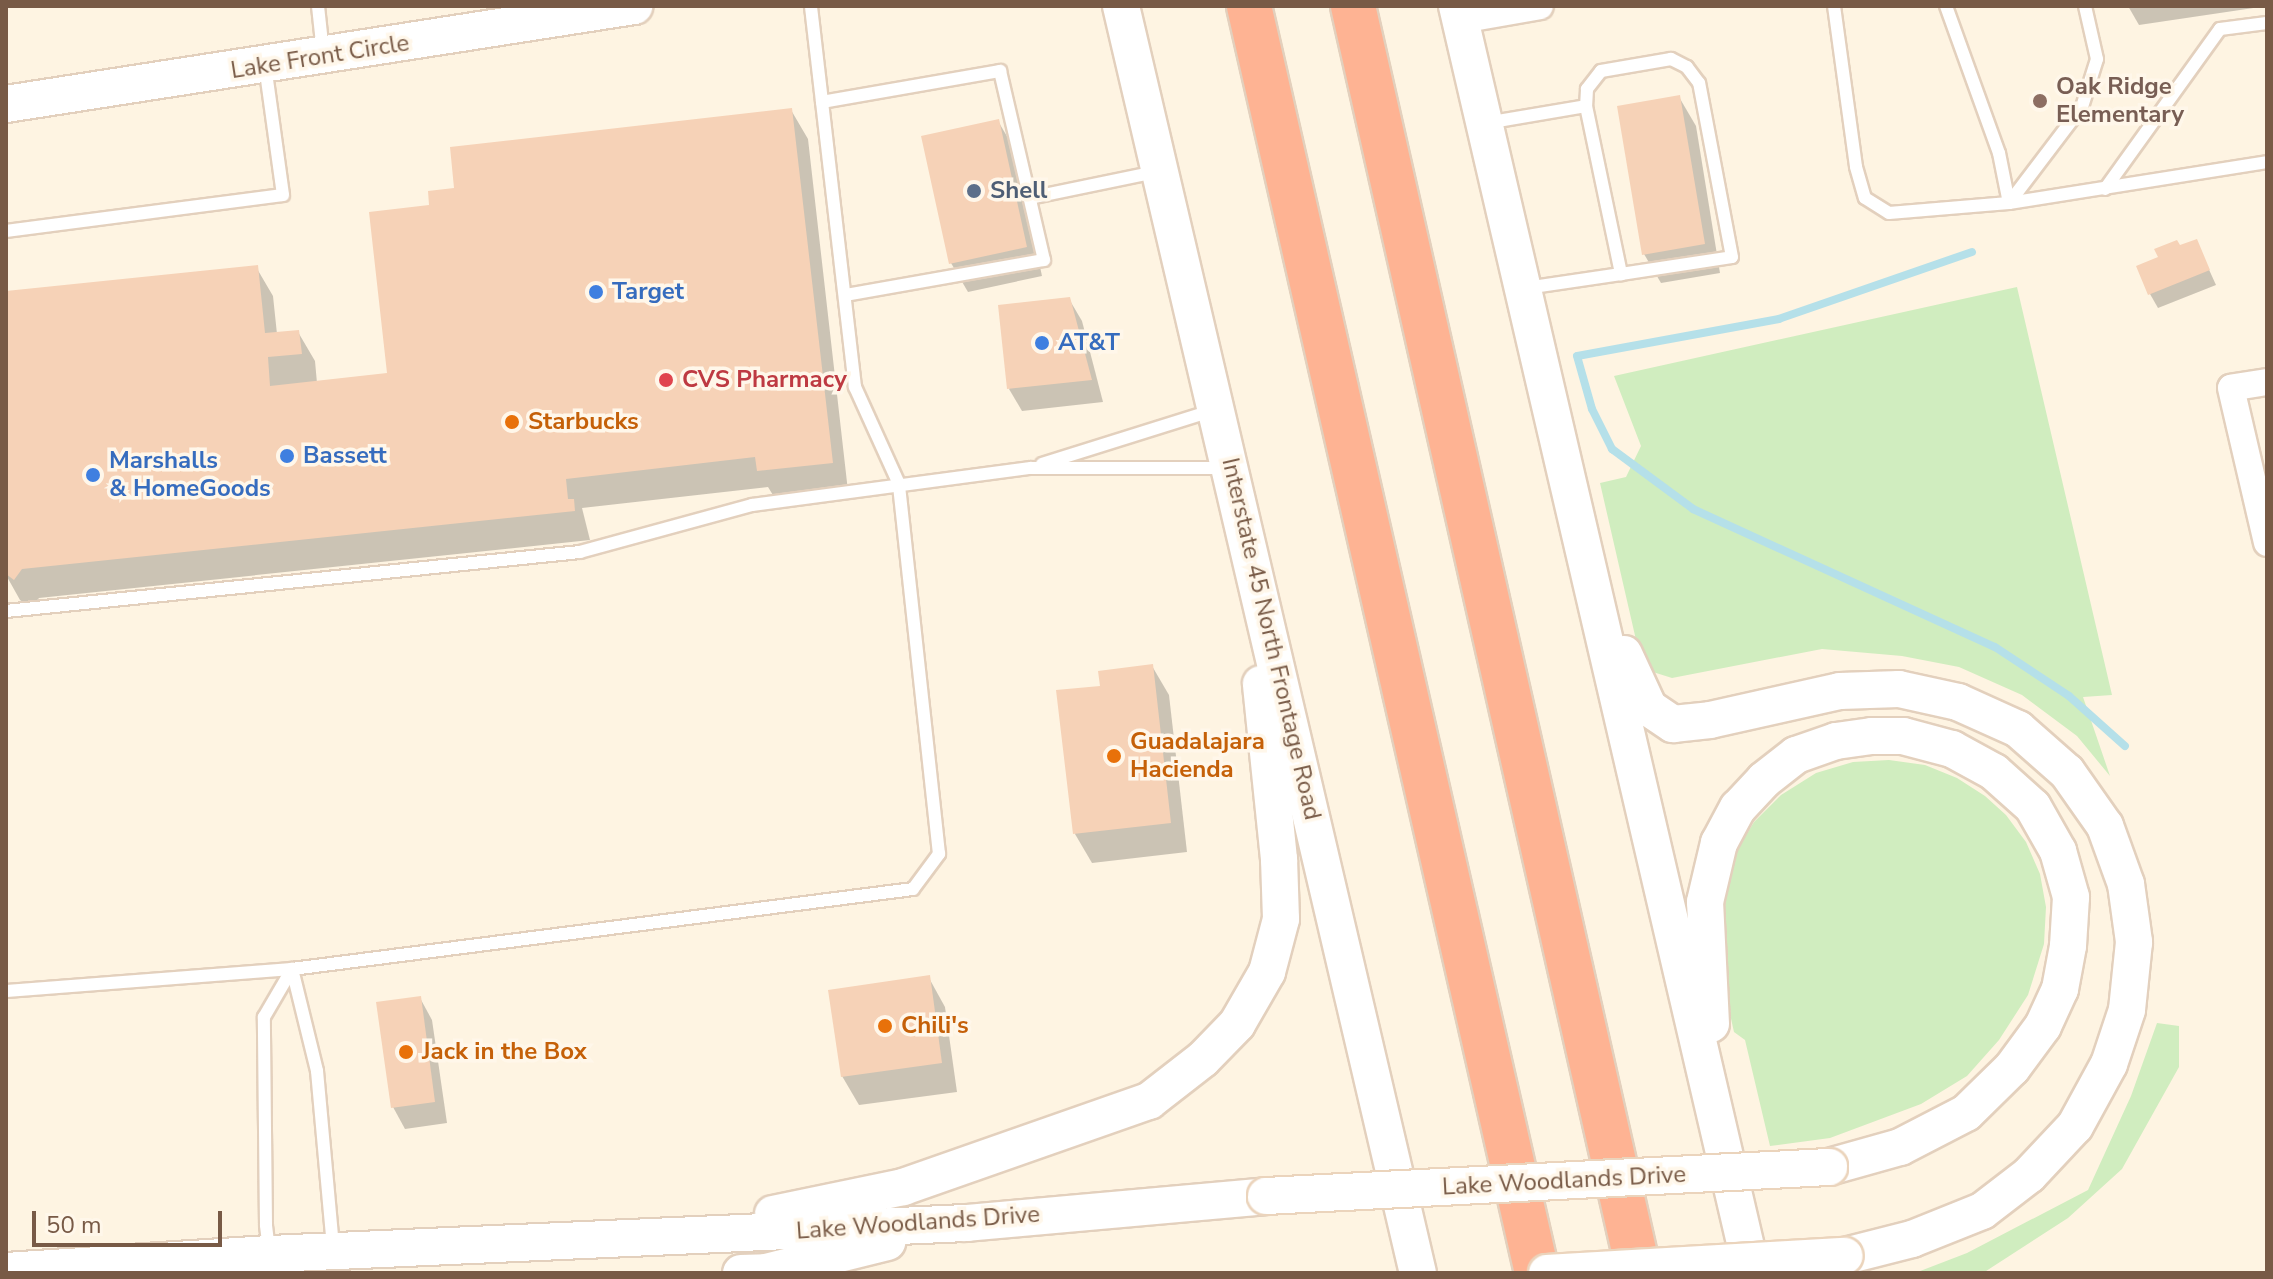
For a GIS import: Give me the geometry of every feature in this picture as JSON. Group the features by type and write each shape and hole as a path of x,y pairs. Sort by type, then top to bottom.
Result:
{"highway":[{"path":"1249,6 1537,1273"},
{"path":"1353,6 1639,1273"}],"main road":[{"name":"Lake Front Circle","path":"6,104 265,66 586,10 634,6"},
{"name":"Interstate 45 North Frontage Road","path":"1121,6 1218,409 1418,1273"},
{"path":"1459,13 1752,1273"},
{"path":"590,1241 748,1220 903,1187 978,1162 1149,1101 1203,1059 1237,1024 1267,972 1281,919 1279,859 1247,544"},
{"path":"1547,1273 1845,1256 1912,1239 1982,1211 2029,1175 2075,1126 2109,1064 2127,1010 2134,942 2126,884 2105,826 2067,772 2018,729 1958,702 1899,689 1840,691 1710,720 1673,724 1649,708 1594,591"},
{"name":"Lake Woodlands Drive","path":"6,1271 335,1262 590,1241 966,1223 1266,1196 1829,1167 1900,1147 1966,1113 2012,1068 2043,1026 2060,989 2068,946 2071,897 2058,851 2033,807 1994,772 1952,749 1903,736 1836,741 1796,755 1764,780 1738,808 1719,843 1705,902 1716,1118"},
{"path":"741,1273 766,1272 966,1223"}],"street":[{"path":"1459,13 1540,6"},
{"path":"2267,382 2231,388 2267,543"}],"lane":[{"path":"318,6 323,56"},
{"path":"6,991 292,969 913,889 939,854 899,484 855,387 811,6"},
{"path":"1834,6 1856,167 1865,198 1889,213 2009,203 2267,162"},
{"path":"1946,6 1999,153 2009,203"},
{"path":"2009,203 2082,107 2097,59 2085,6"},
{"path":"2105,189 2220,29 2267,23"},
{"path":"1523,289 1621,274 1732,257 1699,83 1687,67 1671,59 1601,71 1587,89 1586,106 1621,274"},
{"path":"6,231 283,195 265,66"},
{"path":"822,102 1000,71 1044,260 845,295"},
{"path":"1484,124 1586,106"},
{"path":"1030,198 1159,172"},
{"path":"1031,468 1218,409"},
{"path":"6,611 580,552 752,505 1031,468 1231,468"},
{"path":"292,969 317,1071 335,1262"},
{"path":"271,1263 266,1225 264,1017 292,969"}],"green space":[{"path":"2017,287 2112,695 2083,697 2110,776 2077,736 2022,695 1959,667 1902,656 1822,649 1672,678 1653,672 1639,653 1600,483 1626,477 1641,446 1614,376"},
{"path":"1889,760 1925,765 1957,778 1985,796 2006,815 2026,842 2040,874 2046,907 2044,944 2028,995 1999,1040 1967,1076 1921,1104 1830,1138 1770,1146 1745,1040 1734,1032 1719,965 1722,899 1732,858 1754,822 1781,795 1816,773 1853,762"},
{"path":"2157,1023 2179,1026 2179,1067 2122,1169 2068,1218 1983,1273 1915,1273 1967,1253 2088,1190 2131,1096"}],"building":[{"path":"1680,95 1705,244 1642,255 1617,106"},
{"name":"Target","path":"792,108 833,463 757,471 755,457 566,479 568,499 574,499 575,511 22,569 14,580 6,574 6,291 258,265 265,333 299,330 302,354 268,357 270,386 387,373 369,212 429,205 428,191 454,188 450,147"},
{"name":"Shell","path":"999,119 1027,247 949,264 921,136"},
{"path":"2197,239 2210,270 2148,295 2136,266 2158,257 2154,249 2177,240 2180,245"},
{"name":"AT&T","path":"1070,297 1092,380 1007,389 998,305"},
{"name":"Guadalajara Hacienda","path":"1153,664 1171,823 1073,834 1056,690 1100,686 1098,671"},
{"name":"Chili's","path":"930,975 942,1063 841,1077 828,990"},
{"name":"Jack in the Box","path":"421,996 435,1102 391,1108 376,1002"}],"waterway":[{"path":"1972,252 1779,319 1577,356 1592,409 1612,449 1693,509 1995,647 2069,696 2125,746"}],"place":[{"name":"Oak Ridge Elementary","path":"2040,101"},
{"name":"Shell","path":"974,191"},
{"name":"Target","path":"596,292"},
{"name":"AT&T","path":"1042,343"},
{"name":"CVS Pharmacy","path":"666,380"},
{"name":"Starbucks","path":"512,422"},
{"name":"Bassett","path":"287,456"},
{"name":"Marshalls & HomeGoods","path":"93,475"},
{"name":"Guadalajara Hacienda","path":"1114,756"},
{"name":"Chili's","path":"885,1026"},
{"name":"Jack in the Box","path":"406,1052"}]}
